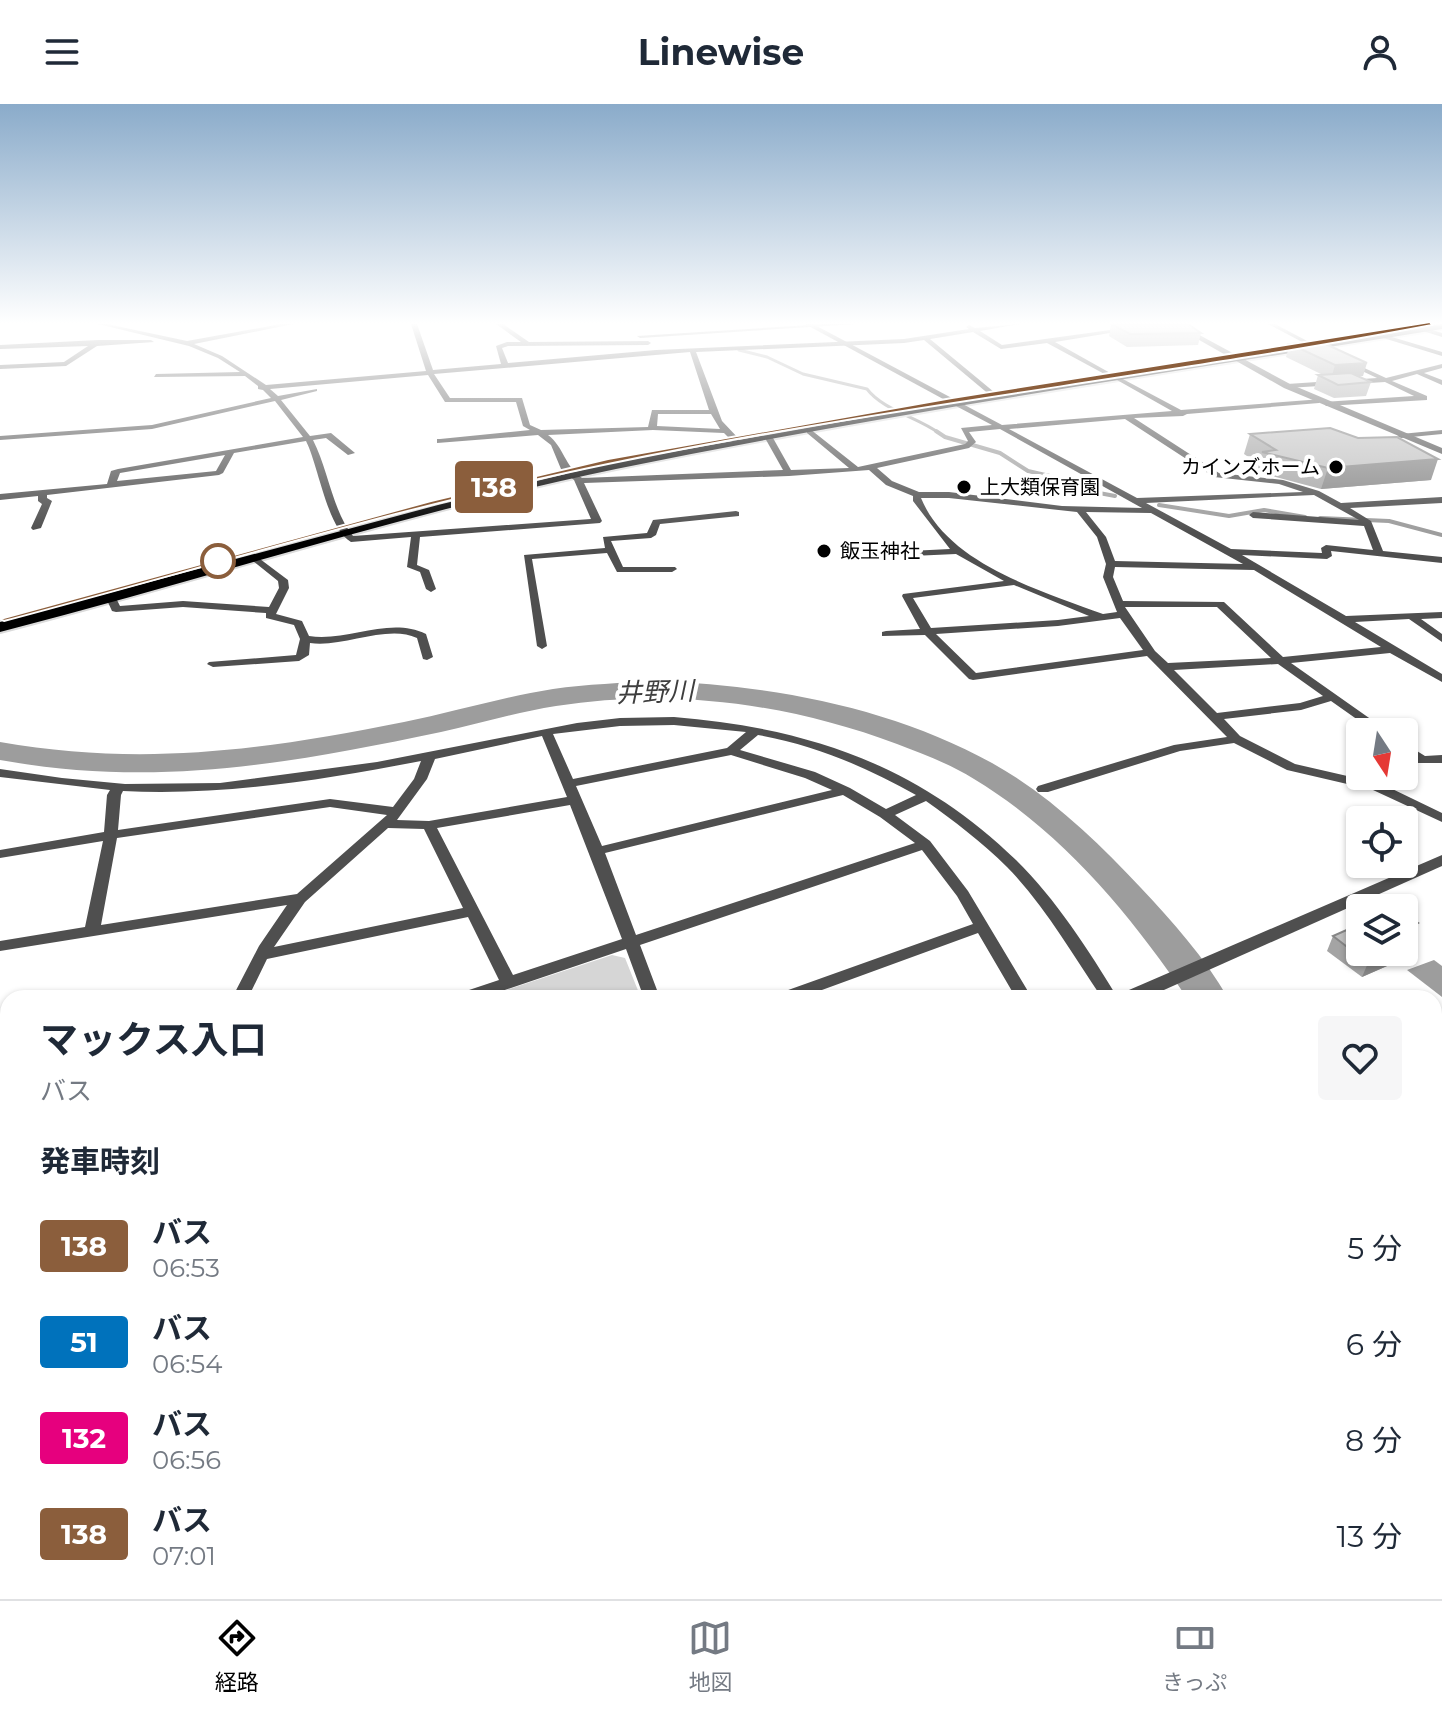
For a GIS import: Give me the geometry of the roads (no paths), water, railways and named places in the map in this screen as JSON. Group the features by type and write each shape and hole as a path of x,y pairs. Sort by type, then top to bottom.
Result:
{"main road":[{"path":"572,476 991,394"},
{"path":"0,619 345,531 735,439 1008,394"},
{"path":"0,627 256,559 345,531"}],"street":[{"path":"268,394 307,438 318,457 330,501 345,531 357,539 597,521"},
{"path":"0,438 152,427 303,394"},
{"path":"444,394 449,401 517,399 522,403 527,426 551,440 561,465 572,476 620,570 672,569"},
{"path":"707,394 723,431 735,439"},
{"path":"940,394 1348,619 1442,679"},
{"path":"1146,394 1184,414"},
{"path":"1303,394 1442,451"},
{"path":"572,476 789,474 857,470 967,445 972,442 964,430 1424,398 1415,394"},
{"path":"653,428 655,412 714,412"},
{"path":"1128,418 1217,475 1271,479 1316,493 1368,523 1379,553"},
{"path":"440,441 653,428 723,431"},
{"path":"810,431 818,434 843,462 857,470"},
{"path":"1401,436 1442,432"},
{"path":"113,484 114,473 118,471 307,438 332,435 351,453"},
{"path":"769,438 789,474"},
{"path":"0,497 219,473 231,452"},
{"path":"872,468 889,483 918,495 949,495 1080,510 1149,511"},
{"path":"36,528 48,501 42,501 43,493"},
{"path":"1132,501 1154,503 1162,498 1269,498 1316,493"},
{"path":"918,495 916,499 958,551 1037,594 1102,617"},
{"path":"1340,506 1442,500"},
{"path":"1080,510 1101,537 1111,564 1108,577 1122,609 1150,652 1236,739 1291,767 1377,787 1442,818"},
{"path":"542,646 527,557 651,535 656,522 736,514"},
{"path":"1253,515 1368,523"},
{"path":"416,534 412,567 424,570 431,589"},
{"path":"1229,552 1327,556 1326,548 1442,560"},
{"path":"849,557 958,551"},
{"path":"213,664 299,658 303,655 305,639 298,623 270,616 270,610 284,588 283,580 256,559"},
{"path":"1111,564 1256,567"},
{"path":"1018,582 907,596 927,631 973,677 1150,652"},
{"path":"111,598 116,609 183,604 270,610"},
{"path":"886,634 1102,617 1122,609 1220,604 1281,661 1363,718"},
{"path":"1348,619 1442,615"},
{"path":"1411,616 1442,639"},
{"path":"305,639 340,640 411,631 422,636 427,657"},
{"path":"1164,667 1281,661 1394,649"},
{"path":"1215,717 1301,706 1332,697"},
{"path":"0,773 52,783 119,787 251,784 619,722 676,720 756,730 810,741 859,760 925,796 979,834 1032,886 1104,990"},
{"path":"731,751 756,730"},
{"path":"546,732 597,851 649,990"},
{"path":"1043,789 1178,748 1236,739"},
{"path":"569,784 731,751 810,775 845,791 885,814 925,844 963,894 979,927 1019,990"},
{"path":"244,990 273,932 301,898 397,812 430,756"},
{"path":"1418,757 1422,760 1442,759"},
{"path":"92,931 111,835 114,795 119,787"},
{"path":"597,851 845,791"},
{"path":"885,814 925,796"},
{"path":"386,824 429,825 574,800"},
{"path":"0,854 330,803 397,812"},
{"path":"429,825 509,983"},
{"path":"488,990 925,844"},
{"path":"1148,990 1442,860"},
{"path":"0,946 301,898"},
{"path":"263,955 471,911"},
{"path":"805,990 979,927"}],"waterway":[{"path":"872,394 891,408 945,437 1000,453 1028,471 1054,477 1078,489 1115,496"},
{"path":"1159,505 1229,516 1264,510 1305,517"},
{"path":"1320,518 1389,521 1442,535"},
{"name":"井野川","path":"0,751 58,761 115,766 173,765 289,752 474,716 539,700 611,691 701,691 788,703 832,713 918,742 973,765 1022,797 1110,876 1162,935 1202,990"}],"place":[{"name":"カインズホーム","path":"1336,467"},
{"name":"上大類保育園","path":"964,487"},
{"name":"飯玉神社","path":"824,551"}]}
